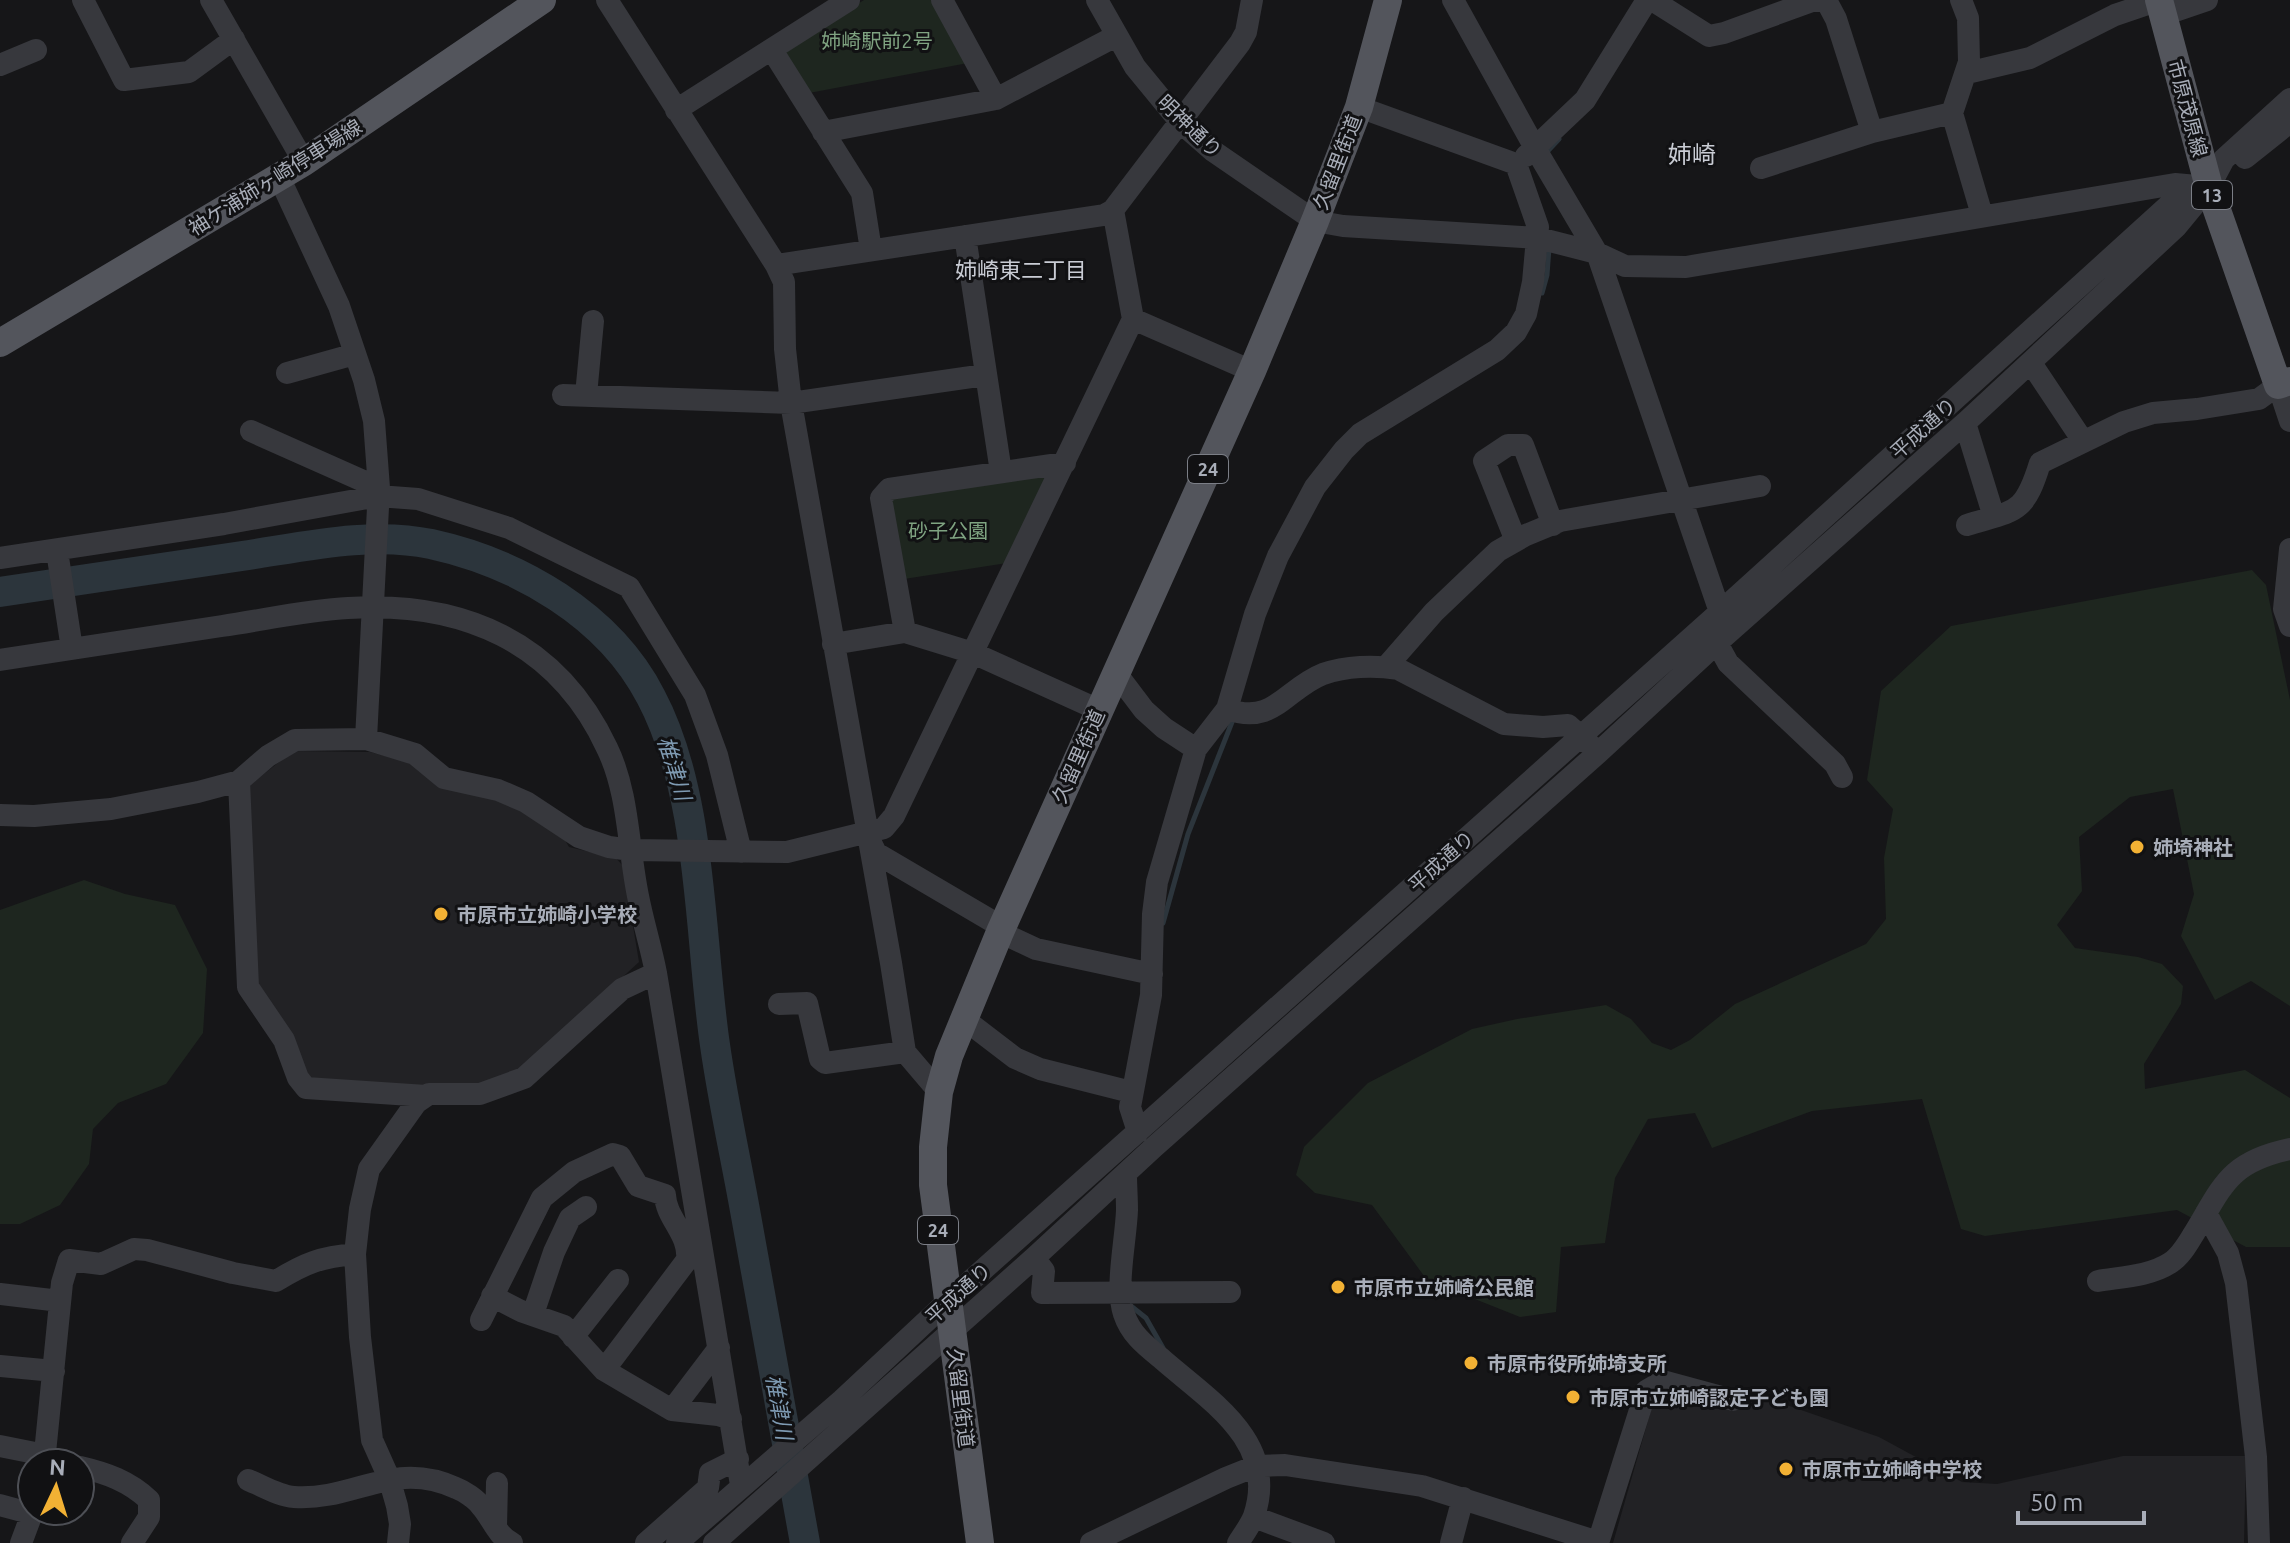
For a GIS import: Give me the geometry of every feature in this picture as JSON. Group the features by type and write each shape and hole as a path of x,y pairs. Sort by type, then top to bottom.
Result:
{"main road":[{"name":"袖ケ浦姉ヶ崎停車場線","path":"0,343 304,162 542,0"},
{"name":"久留里街道","path":"980,1543 933,1185 933,1147 939,1092 964,1019 1001,930 1252,371 1315,221 1359,107 1388,0"},
{"name":"市原茂原線","path":"2160,5 2209,187 2284,383"}],"street":[{"path":"83,0 124,80 189,72 234,39"},
{"path":"211,0 304,162"},
{"path":"607,0 784,282 785,349 791,403 905,1052 939,1092"},
{"path":"676,110 849,0"},
{"path":"942,0 996,99"},
{"name":"明神通り","path":"1097,0 1135,67 1181,123 1213,151 1315,221"},
{"path":"776,265 1104,215 1113,210 1240,43 1246,32 1252,0"},
{"path":"1453,0 1597,253 1720,612 1717,643 1728,663 1835,764 1842,777"},
{"path":"1516,164 1585,100 1649,0 1709,36 1815,0 1827,2 1836,19 1872,132"},
{"path":"1961,0 1968,18 1969,62 1952,113 1982,215"},
{"path":"1967,73 2030,58 2115,15 2160,5 2207,0"},
{"path":"823,132 996,99 1116,36"},
{"path":"772,50 862,193 871,250"},
{"path":"0,65 29,58"},
{"name":"平成通り","path":"677,1543 842,1400 1100,1166 1146,1140 1598,753 2031,363 2176,227 2209,187 2224,159 2290,99"},
{"path":"1359,107 1516,164"},
{"path":"1761,168 1872,132 1952,113"},
{"name":"平成通り","path":"714,1543 1126,1174 1146,1140 1581,736 2168,206 2209,187 2290,122"},
{"path":"1146,1140 1130,1107 1144,1039 1152,974 1157,882 1196,749 1227,709 1255,614 1278,556 1315,487 1360,434 1497,350 1516,332 1526,314 1538,227 1516,164"},
{"path":"279,177 339,306 374,421 378,492 366,739"},
{"path":"1315,221 1343,226 1538,238 1597,253 1625,266 1686,267 2175,184 2209,187"},
{"path":"0,815 34,816 111,809 198,792 239,781 268,756 295,740 366,739 415,754 444,778 498,790 526,802 579,837 609,847 787,852 884,828 894,816 1133,319 1113,210"},
{"path":"965,236 1001,472"},
{"path":"1133,319 1252,371"},
{"path":"593,321 574,395 791,403 985,375"},
{"path":"287,373 355,354"},
{"path":"2031,363 2083,441"},
{"path":"1967,525 2015,511 2025,503 2040,463 2083,441 2153,413 2259,399 2284,383 2290,421"},
{"path":"1965,423 1994,517"},
{"path":"251,431 378,492 418,499 509,528 629,587 695,695 717,755 741,852"},
{"path":"1516,541 1484,461 1508,445 1523,445 1553,525"},
{"path":"905,632 881,498 889,489 1065,463"},
{"path":"1386,667 1434,612 1498,551 1516,541 1553,525 1760,486"},
{"path":"0,558 57,551 378,492"},
{"path":"2290,549 2284,609 2290,626"},
{"path":"57,551 72,649"},
{"path":"0,660 345,608 373,607 413,609 464,618 496,632 546,664 591,718 609,750 620,786 638,896 656,973 744,1482"},
{"path":"833,644 905,632 973,653 1099,710"},
{"path":"1227,709 1241,714 1262,713 1326,673 1360,667 1386,667 1398,669 1504,724 1568,725 1598,753"},
{"path":"1116,673 1144,710 1196,749"},
{"path":"239,781 248,987 284,1040 298,1078 306,1088 426,1096 480,1094 524,1078 622,989 656,973"},
{"path":"867,834 876,853 1036,949 1152,974"},
{"path":"779,1004 807,1003 820,1059 825,1063 905,1052"},
{"path":"964,1019 1015,1058 1040,1069 1131,1092"},
{"path":"398,1543 400,1524 389,1478 372,1440 366,1405 355,1254 369,1169 416,1103 426,1096"},
{"path":"2098,1281 2152,1271 2172,1262 2185,1248 2222,1183 2238,1169 2271,1153 2290,1149"},
{"path":"481,1320 542,1198 574,1172 613,1154 620,1156 638,1186 665,1195 692,1182"},
{"path":"1126,1174 1123,1312 1134,1335 1234,1421 1251,1445 1258,1490 1254,1517 1238,1543"},
{"path":"604,1370 687,1260 687,1243 665,1206 665,1195"},
{"path":"533,1314 554,1252 570,1218 586,1207"},
{"path":"2206,1213 2228,1253 2236,1283 2256,1457 2259,1543"},
{"path":"45,1447 62,1283 69,1260 101,1264 134,1249 147,1250 276,1281 304,1264 326,1257 355,1254"},
{"path":"1034,1258 1044,1271 1042,1293 1230,1292"},
{"path":"573,1337 618,1280"},
{"path":"0,1294 60,1301"},
{"path":"492,1296 564,1326 604,1370 672,1410 731,1419"},
{"path":"672,1410 719,1348"},
{"path":"0,1366 54,1371"},
{"path":"1091,1543 1256,1466 1285,1465 1422,1486 1598,1542 1646,1391 1663,1381 1733,1400"},
{"path":"646,1543 708,1488 710,1473 738,1459"},
{"path":"96,1471 135,1487 149,1500 149,1517 132,1543"},
{"path":"248,1480 290,1497 309,1497 337,1494 389,1478 408,1476 457,1488 481,1505 504,1535"},
{"path":"497,1483 504,1535"},
{"path":"1451,1543 1463,1498"},
{"path":"1254,1517 1324,1543"}],"shaded area":[{"name":"市原市立姉崎小学校","path":"293,751 370,752 409,762 502,797 561,833 569,847 616,858 623,866 639,962 515,1076 457,1091 311,1085 252,979 246,788"},
{"name":"市原市立姉崎中学校","path":"1740,1389 1879,1437 1962,1482 1997,1484 2123,1456 2246,1456 2244,1543 1613,1543 1654,1400 1670,1390 1730,1407"}],"green space":[{"name":"姉崎駅前2号","path":"864,0 933,0 968,63 809,93 785,56 786,49"},
{"name":"砂子公園","path":"1044,473 1049,479 1007,563 904,579 890,502 894,495"},
{"path":"2252,570 2266,585 2290,700 2290,1006 2251,981 2215,1000 2181,936 2194,894 2173,789 2130,797 2079,837 2082,891 2057,925 2075,948 2138,957 2162,964 2183,986 2181,1004 2144,1064 2145,1089 2245,1070 2290,1098 2290,1247 2246,1247 2177,1210 1985,1236 1961,1229 1922,1099 1812,1111 1712,1148 1695,1113 1648,1119 1615,1178 1605,1243 1561,1247 1556,1312 1520,1317 1427,1280 1372,1205 1315,1193 1296,1175 1304,1147 1368,1083 1472,1029 1606,1005 1631,1019 1652,1043 1671,1050 1690,1040 1735,1004 1866,944 1886,919 1884,858 1893,809 1867,780 1881,691 1951,626"},
{"path":"84,880 125,894 175,905 207,969 203,1033 166,1084 118,1103 93,1129 89,1164 60,1205 20,1224 0,1224 0,910"}],"waterway":[{"path":"1544,155 1559,139"},
{"path":"1542,293 1549,248"},
{"name":"椎津川","path":"0,592 336,542 408,540 464,553 528,579 558,597 611,641 651,697 681,777 696,867 718,1066 805,1543"},
{"path":"1163,923 1188,834 1234,717"},
{"path":"1131,1306 1146,1318 1163,1348"}],"place":[{"name":"姉埼神社","path":"2137,847"},
{"name":"市原市立姉崎小学校","path":"441,914"},
{"name":"市原市立姉崎公民館","path":"1338,1287"},
{"name":"市原市役所姉埼支所","path":"1471,1363"},
{"name":"市原市立姉崎認定子ども園","path":"1573,1397"},
{"name":"市原市立姉崎中学校","path":"1786,1469"}],"district":[{"name":"姉崎","path":"1692,154"},
{"name":"姉崎東二丁目","path":"1021,269"}]}
